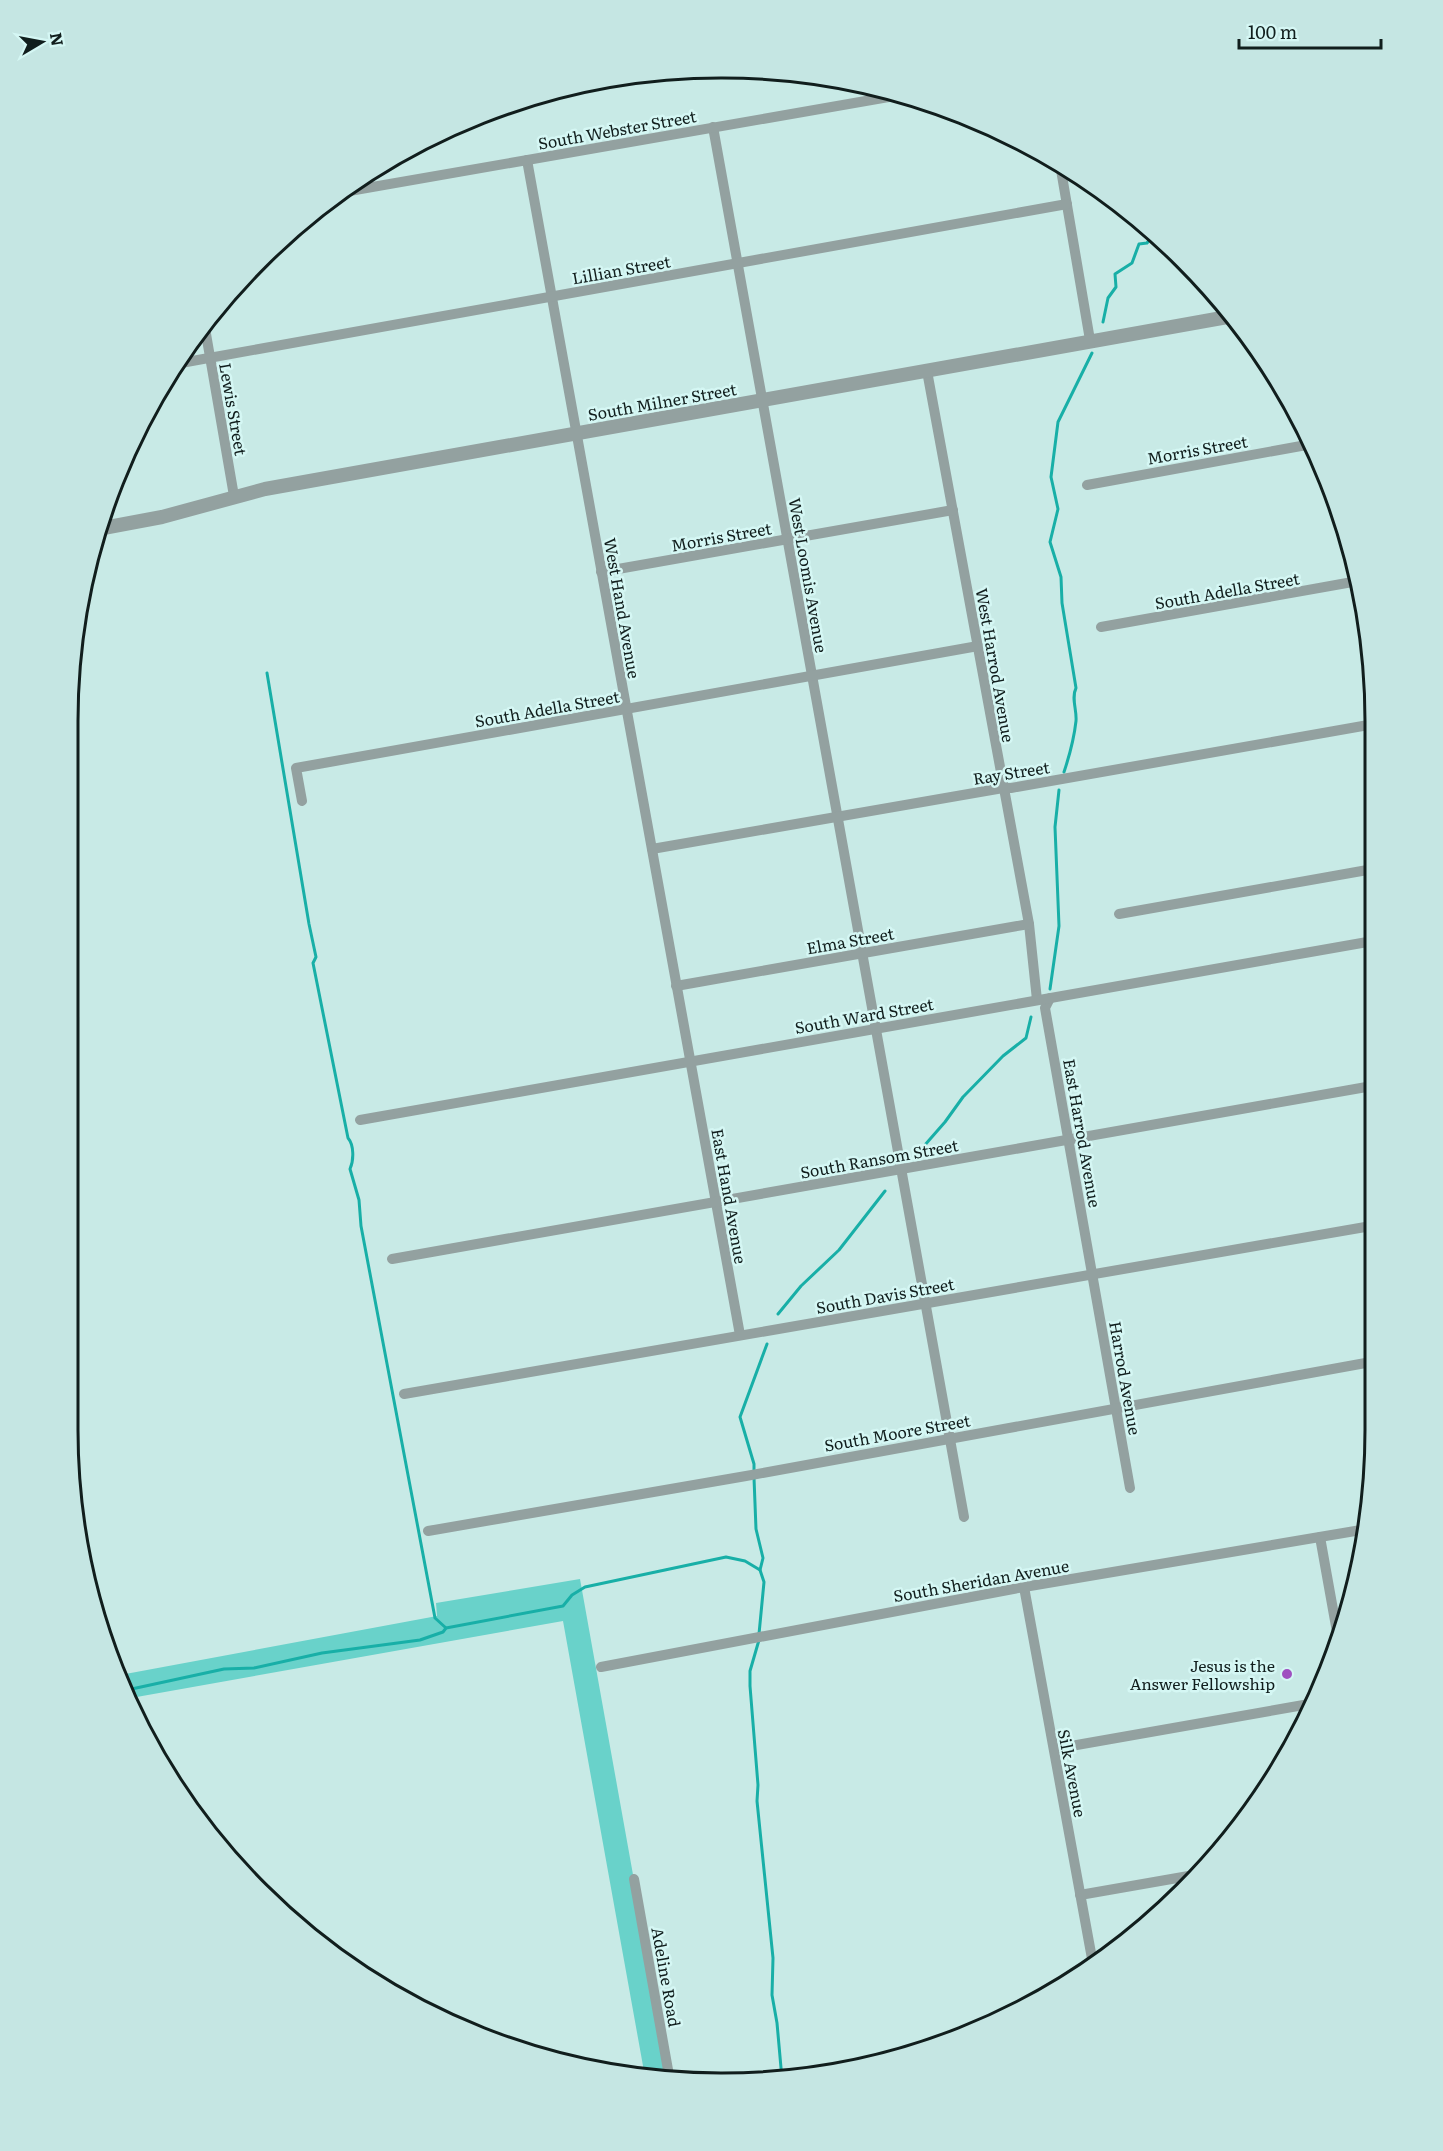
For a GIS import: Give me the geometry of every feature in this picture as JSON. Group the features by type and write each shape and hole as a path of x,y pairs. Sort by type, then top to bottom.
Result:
{"street":[{"name":"South Webster Street","path":"360,189 881,98"},
{"name":"West Loomis Avenue","path":"713,127 964,1517"},
{"name":"West Hand Avenue","path":"527,160 690,1062"},
{"path":"1062,176 1090,340"},
{"name":"Lillian Street","path":"188,362 1067,204"},
{"name":"South Milner Street","path":"108,527 162,517 265,489 1222,318"},
{"name":"Lewis Street","path":"206,336 234,496"},
{"name":"West Harrod Avenue","path":"927,371 1029,924 1037,1000"},
{"name":"Morris Street","path":"1087,484 1303,446"},
{"name":"Morris Street","path":"601,572 953,510"},
{"name":"South Adella Street","path":"1101,627 1350,582"},
{"name":"South Adella Street","path":"302,801 296,768 978,646"},
{"name":"Ray Street","path":"652,849 1365,726"},
{"path":"1119,914 1365,869"},
{"name":"Elma Street","path":"676,986 1029,924"},
{"name":"South Ward Street","path":"360,1120 1365,942"},
{"name":"East Harrod Avenue","path":"1050,998 1045,1008 1093,1274"},
{"name":"East Hand Avenue","path":"690,1062 740,1335"},
{"name":"South Ransom Street","path":"392,1259 1365,1087"},
{"name":"South Davis Street","path":"404,1394 1365,1227"},
{"name":"Harrod Avenue","path":"1093,1274 1130,1488"},
{"name":"South Moore Street","path":"428,1532 1365,1363"},
{"name":"South Sheridan Avenue","path":"601,1667 1024,1587 1357,1530"},
{"path":"1320,1537 1335,1622"},
{"name":"Silk Avenue","path":"1024,1587 1091,1956"},
{"path":"1054,1749 1303,1705"},
{"path":"1080,1895 1184,1877"},
{"name":"Adeline Road","path":"634,1879 668,2071"}],"shaded area":[{"path":"580,1579 668,2071 643,2068 563,1621 136,1697 126,1674 437,1616 436,1603"}],"waterway":[{"path":"1103,322 1108,298 1116,287 1115,274 1132,263 1139,244 1149,241"},
{"path":"1064,772 1075,728 1076,688 1062,603 1061,577 1050,542 1058,509 1051,477 1058,422 1092,353"},
{"path":"267,673 316,957 313,963 352,1149 350,1169 359,1200 361,1226 435,1618 446,1628"},
{"path":"1050,989 1059,926 1055,827 1059,790"},
{"path":"917,1154 963,1097 1003,1056 1026,1038 1031,1017"},
{"path":"778,1314 801,1286 839,1250 885,1191"},
{"path":"754,1471 740,1417 767,1344"},
{"path":"754,1478 756,1529 763,1558 760,1570 764,1582 759,1634"},
{"path":"133,1689 224,1669 254,1668 322,1653 420,1640 443,1632 446,1628 563,1606 572,1595 585,1587 726,1557 745,1561 760,1570"},
{"path":"759,1640 750,1671 750,1686 758,1785 757,1801 773,1958 772,1995 781,2070"}],"place":[{"name":"Jesus is the Answer Fellowship","path":"1287,1674"}]}
